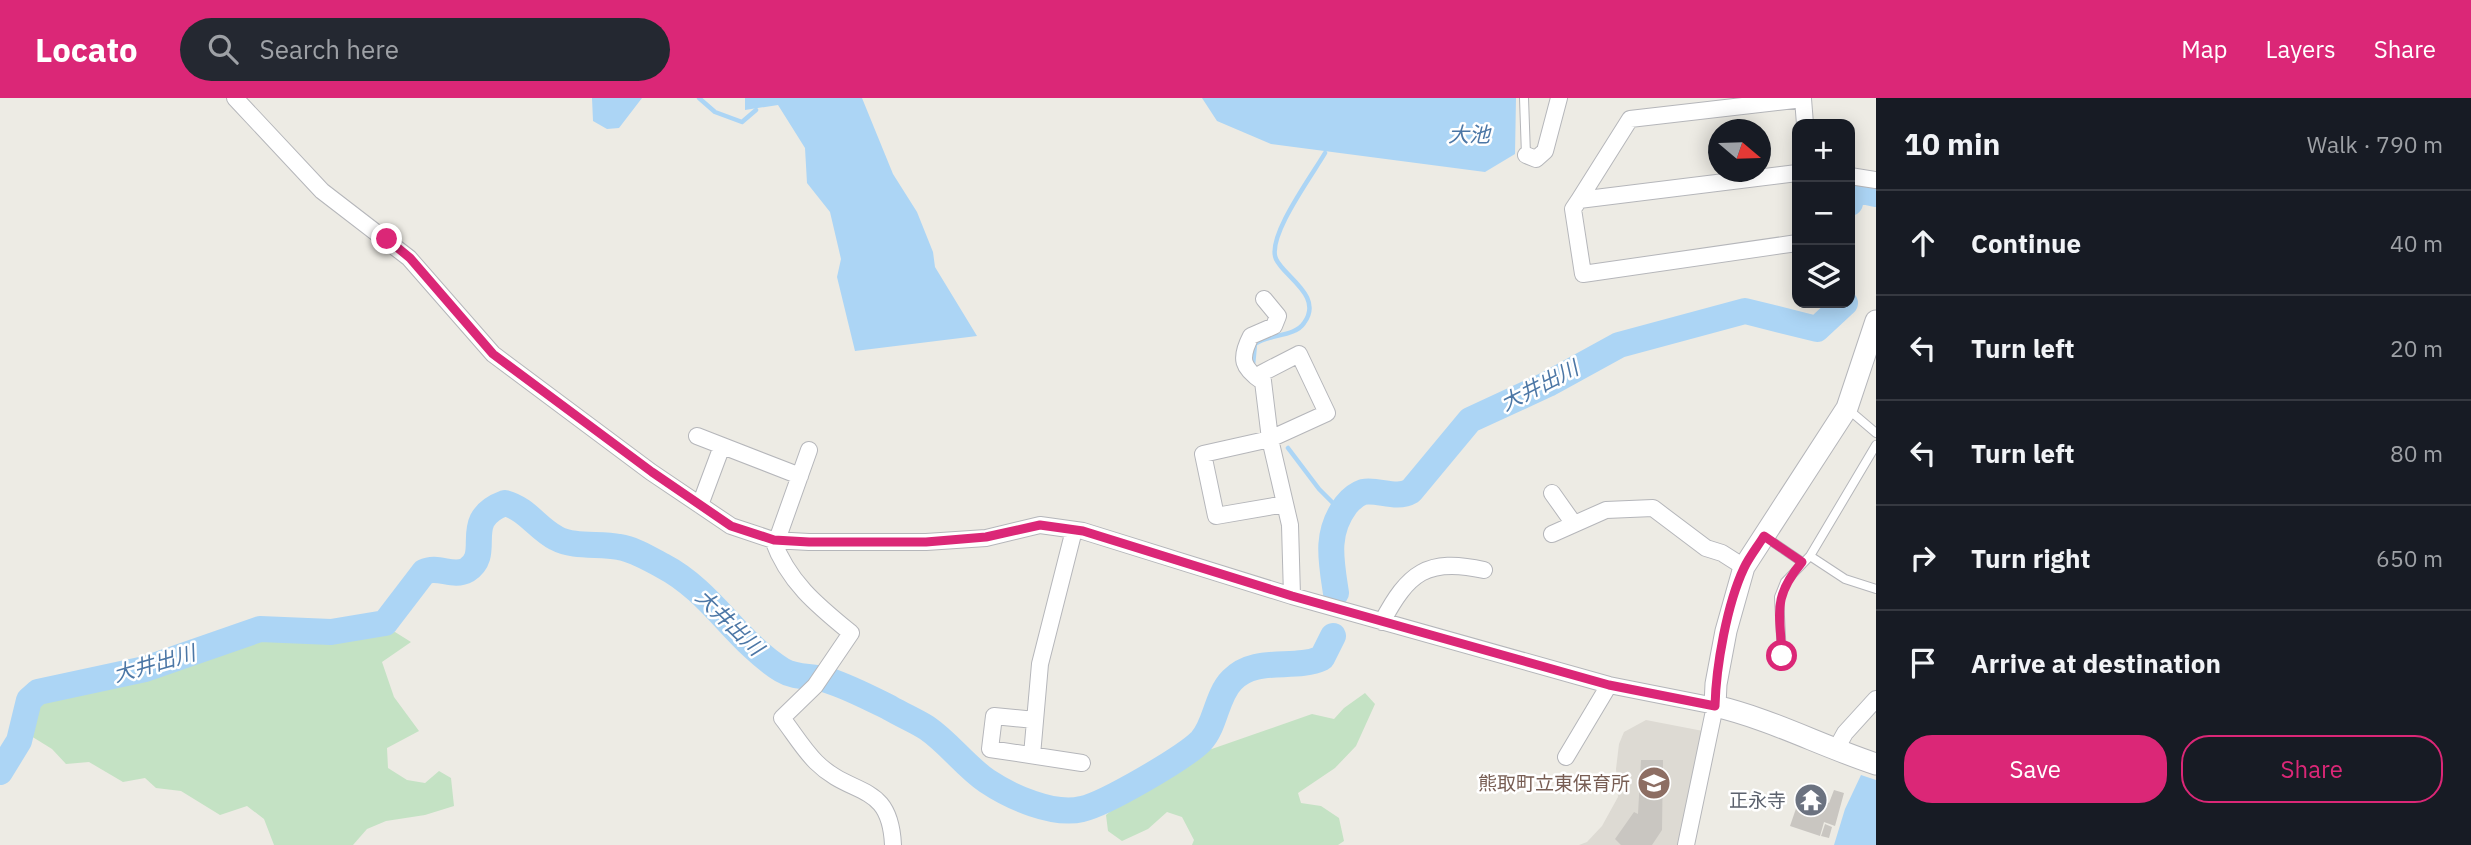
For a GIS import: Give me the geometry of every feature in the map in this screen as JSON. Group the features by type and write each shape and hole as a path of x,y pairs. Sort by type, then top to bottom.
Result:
{"street":[{"path":"235,98 322,191 410,258 493,354 731,526 775,540 926,542 986,537 1040,525 1074,530 1292,596 1609,685 1756,716 1835,751 1876,764"},
{"path":"1526,155 1535,159 1545,151 1559,98"},
{"path":"1792,244 1583,274 1573,209 1630,119 1803,99 1805,119"},
{"path":"1579,200 1792,174"},
{"path":"1855,177 1876,180"},
{"path":"1263,382 1246,371 1244,361 1251,336 1274,326 1278,316 1264,299"},
{"path":"1686,845 1715,706 1716,684 1726,631 1744,567 1847,408 1876,321"},
{"path":"1285,504 1216,516 1203,454 1270,439 1327,413 1300,354 1262,373 1270,439 1290,525 1292,596"},
{"path":"697,436 800,476"},
{"path":"700,505 722,446"},
{"path":"809,450 775,540 780,559 792,578 811,600 851,633 815,686 782,718 816,762 833,775 876,798 886,808 892,845"},
{"path":"1552,493 1574,524"},
{"path":"1552,534 1605,510 1653,508 1706,548 1722,552 1744,567"},
{"path":"1032,755 1040,664 1074,530"},
{"path":"1382,622 1399,590 1416,574 1456,564 1484,570"},
{"path":"1566,757 1609,685"},
{"path":"1835,751 1845,733 1876,699"},
{"path":"1035,720 994,716 990,749 1082,763"}],"lane":[{"path":"1524,98 1526,155"},
{"path":"1847,408 1876,433"},
{"path":"1782,656 1779,597 1785,582 1810,556 1876,445"},
{"path":"1764,536 1802,562"},
{"path":"1810,556 1845,579 1876,589"}],"shaded area":[{"name":"熊取町立東保育所","path":"1646,720 1703,731 1679,845 1579,845 1587,842 1602,826 1618,797 1616,769 1619,744 1624,732"}],"green space":[{"path":"395,632 411,642 382,662 394,697 419,731 387,748 388,768 407,780 425,783 439,771 451,778 454,806 425,815 386,821 367,829 353,845 274,845 264,819 247,806 220,815 181,791 156,788 145,778 123,782 89,762 66,764 52,749 31,736 32,710 42,697 148,673 262,635 335,642"},
{"path":"1365,693 1375,704 1356,746 1335,768 1298,793 1301,803 1321,806 1339,818 1344,841 1338,845 1192,845 1194,840 1182,817 1167,812 1148,829 1122,841 1108,831 1106,815 1132,794 1206,751 1312,714 1334,719"}],"water":[{"path":"592,98 642,98 619,128 607,129 593,121"},
{"path":"745,98 862,98 893,174 917,212 933,252 935,267 977,336 855,351 837,277 841,259 830,212 807,183 805,148 778,105 745,110"},
{"name":"大池","path":"1202,98 1516,98 1515,154 1485,172 1271,144 1217,121"},
{"path":"1861,775 1876,780 1876,845 1834,845 1845,809"}],"building":[{"path":"1641,760 1663,760 1662,830 1652,845 1621,845 1615,839 1634,812 1638,814"},
{"path":"1834,790 1844,793 1835,826 1824,822 1820,836 1790,826 1801,794 1810,796 1811,791 1824,795 1822,800 1829,803"},
{"path":"1825,824 1832,827 1829,838 1821,836"}],"waterway":[{"path":"699,98 715,112 742,122 756,110"},
{"path":"1253,365 1255,344 1295,331 1304,323 1309,313 1306,296 1280,266 1275,249 1284,221 1325,153"},
{"name":"大井出川","path":"1855,189 1876,194"},
{"name":"大井出川","path":"1336,593 1331,558 1332,536 1339,515 1346,505 1363,492 1399,495 1411,491 1470,420 1548,384 1619,345 1745,311 1817,329 1840,308"},
{"path":"1288,448 1319,489 1341,511"},
{"name":"大井出川","path":"0,772 19,741 29,700 38,692 145,669 260,629 331,632 385,623 424,572 467,570 478,555 483,518 491,510 505,503 520,510 549,534 563,541 625,548 663,566 680,576 710,602 751,645 782,670 793,675 835,683 890,708 927,728 979,775 997,787 1033,804 1058,810 1082,809 1093,805 1162,769 1201,741 1227,687 1242,672 1264,665 1311,662 1322,658 1333,636"}],"place":[{"name":"熊取町立東保育所","path":"1654,783"},
{"name":"正永寺","path":"1811,800"}],"route":[{"path":"387,239 410,258 493,354 652,472 731,526 774,540 926,542 986,537 1040,525 1083,531 1292,596 1609,685 1715,706 1716,684 1738,584 1744,567 1764,536 1802,562 1785,582 1779,597 1782,656"}]}
